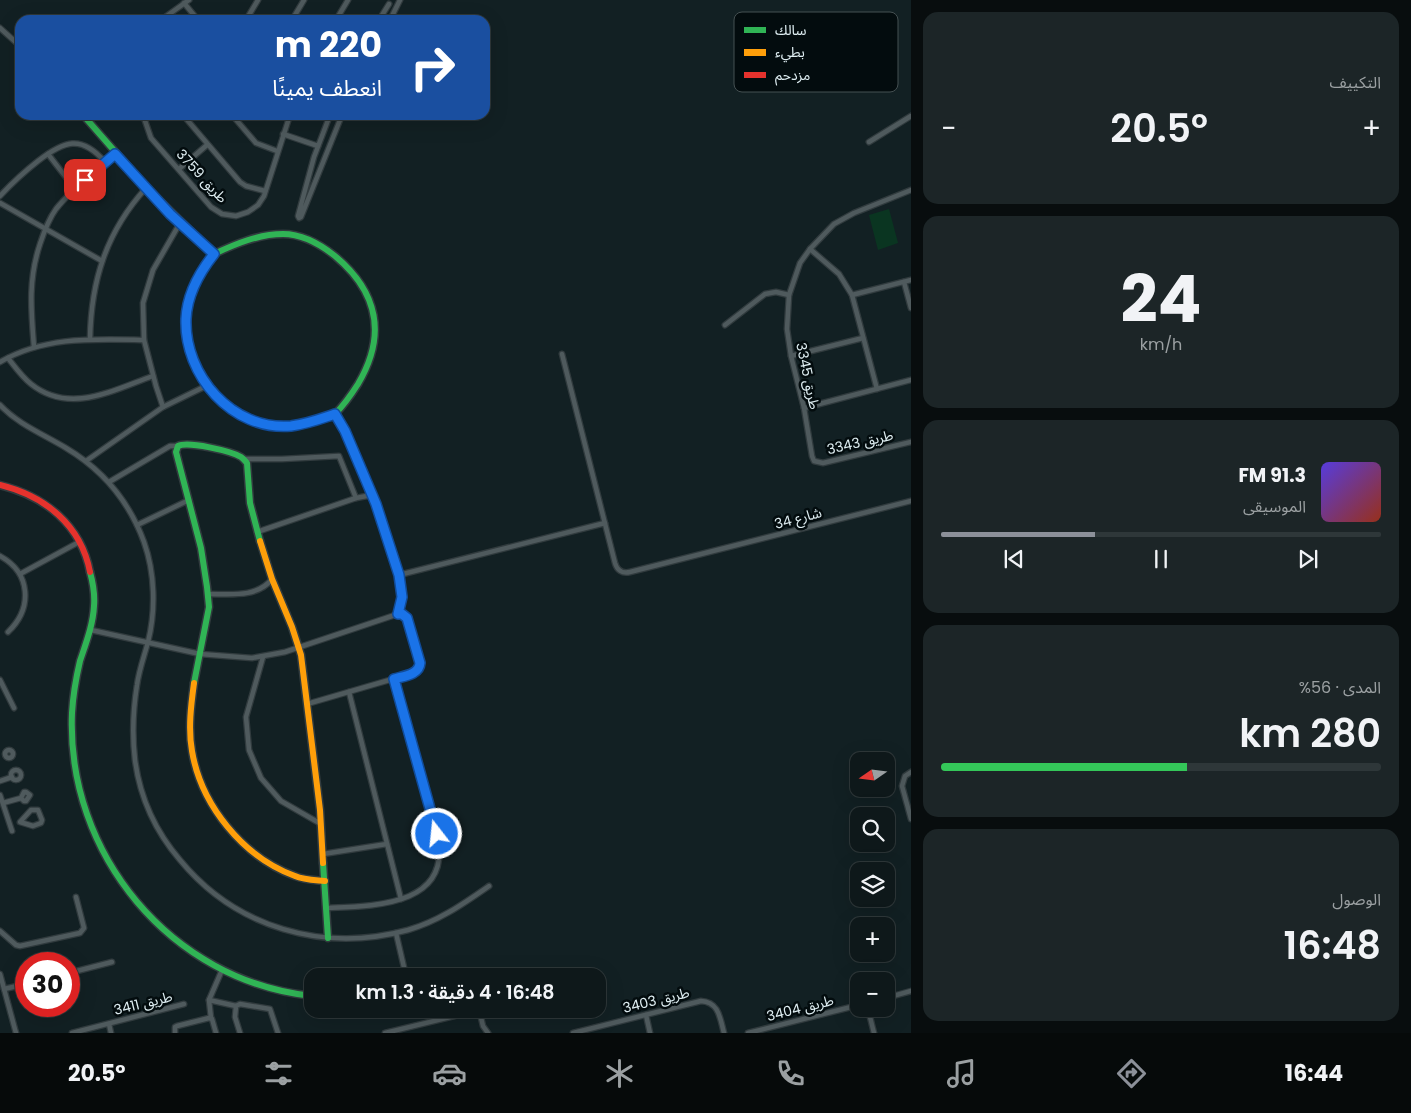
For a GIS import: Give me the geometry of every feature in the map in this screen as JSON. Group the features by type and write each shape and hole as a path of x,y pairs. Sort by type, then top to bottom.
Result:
{"street":[{"path":"249,15 258,0"},
{"path":"295,15 304,0"},
{"path":"339,15 348,0"},
{"path":"392,15 400,0"},
{"path":"168,15 187,2 195,15"},
{"path":"382,15 389,4"},
{"path":"0,28 15,42"},
{"path":"869,142 911,116"},
{"path":"87,120 146,188 214,254"},
{"name":"طريق 3759","path":"144,120 150,136 212,207 226,215 240,215 252,211 260,202 288,120"},
{"path":"236,120 256,143 277,151"},
{"path":"328,120 318,146 299,218 301,218 340,120"},
{"path":"187,121 242,184 265,191"},
{"path":"283,134 318,146"},
{"path":"0,196 20,176 48,154 60,146 69,143 78,143 94,150 105,162"},
{"path":"179,169 207,145"},
{"path":"48,154 75,189"},
{"path":"34,347 30,289 33,269 44,229 56,209 75,189 115,154"},
{"path":"90,339 90,312 102,261 119,222 131,204 146,188"},
{"name":"طريق 3345","path":"814,461 787,329 789,295 800,263 810,249 834,224 854,213 911,190"},
{"path":"0,203 102,261"},
{"path":"163,407 144,340 143,303 153,270 180,223"},
{"path":"284,234 315,242 345,263 357,276 367,293 372,309 375,326 374,350 365,375 342,408 335,414 313,422 289,426 266,424 243,416 223,403 206,386 194,365 187,342 186,318 190,295 196,280 214,254 256,238 284,234"},
{"path":"810,249 839,274 852,295 876,389"},
{"path":"852,295 911,280"},
{"path":"904,282 911,308"},
{"path":"725,325 764,294 776,292 789,295"},
{"path":"791,356 863,338"},
{"path":"0,362 34,347 53,342 90,339 144,340"},
{"path":"399,575 605,523 562,354"},
{"path":"8,358 31,384 47,394 65,400 82,400 153,376"},
{"path":"804,408 911,380"},
{"path":"86,461 163,407 206,386"},
{"path":"0,404 26,427 86,461 120,495 137,525 147,553 153,583 153,609 148,642 136,686 133,738 136,767 151,816 161,835 176,856 195,877 212,893 255,920 292,933 328,938 364,938 418,927 440,918 489,886"},
{"path":"335,414 345,431 372,494 399,575 402,597 398,614"},
{"name":"طريق 3343","path":"814,461 823,463 911,442"},
{"path":"109,482 170,446 184,444 200,445 244,459 339,456 356,498"},
{"path":"178,446 176,452 205,564 209,594 209,607 190,714 190,744 197,774 218,818 255,855 292,876 325,881"},
{"path":"244,459 247,465 250,503 257,532 272,579 299,647 321,824 328,938"},
{"path":"0,485 40,499 53,509 65,521 80,542 88,563 93,585 94,608 91,630 74,690 72,721 73,753 79,790 87,818 102,852 120,882 140,908 165,932 195,954 222,970 249,981 275,989 304,994"},
{"path":"257,532 372,494"},
{"path":"137,525 189,500"},
{"name":"شارع 34","path":"605,523 616,566 622,572 630,572 911,501"},
{"path":"20,574 80,542"},
{"path":"0,556 14,566 20,574 26,594 25,605 19,620 8,632"},
{"path":"209,594 254,592 272,579"},
{"path":"91,630 200,654 263,658 398,614 402,614 407,618 420,666 414,673 307,704"},
{"path":"263,658 246,717 249,750 261,778 281,800 321,824"},
{"path":"326,908 370,906 401,899 418,891 431,881 438,867 440,851 437,834 394,679"},
{"path":"0,680 14,708"},
{"path":"349,692 401,899"},
{"path":"911,772 905,776 902,786 911,819"},
{"path":"0,781 12,777"},
{"path":"0,795 12,831"},
{"path":"3,803 21,798"},
{"path":"10,825 20,822 33,826 41,823 42,820 38,810 35,810 29,811 20,822"},
{"path":"323,854 387,844"},
{"path":"0,930 16,945 20,946 80,933 84,928 76,897"},
{"path":"396,933 404,968"},
{"path":"80,970 112,962"},
{"path":"216,1033 208,1000 222,970"},
{"path":"0,974 16,1033"},
{"path":"4,989 15,986"},
{"path":"895,995 911,991"},
{"path":"208,1000 236,1006 240,1004 270,1009 278,1033"},
{"name":"طريق 3403","path":"573,1033 701,1000 711,1002 718,1009 724,1033"},
{"name":"طريق 3411","path":"72,1033 184,1004"},
{"path":"236,1006 235,1017 240,1033"},
{"name":"طريق 3404","path":"748,1033 850,1007"},
{"path":"646,1015 650,1033"},
{"path":"870,1017 874,1033"},
{"path":"176,1033 175,1027 177,1026 211,1018"},
{"path":"384,1033 443,1018"},
{"path":"481,1018 483,1026 488,1033"},
{"name":"طريق 3411","path":"109,1024 111,1033"}],"green space":[{"path":"889,209 898,243 878,250 869,215"}],"traffic: fast":[{"path":"87,120 146,187 214,254 256,238 274,234 290,234 310,240 335,256 361,284 369,299 374,315 373,348 358,384 335,414 363,471 385,530"},
{"path":"194,683 209,607 201,548 176,452 178,446 191,445 219,450 241,457 247,463 250,503 260,541"},
{"path":"90,572 94,593 93,613 89,634 80,661 72,706 75,765 87,815 108,861 137,902 173,937 214,965 261,985 304,994"},
{"path":"323,863 328,938"}],"traffic: slow":[{"path":"385,530 399,575 402,597 398,614"},
{"path":"260,541 272,579 292,627 301,655 320,810 323,863"},
{"path":"194,683 190,726 192,751 197,771 215,809 227,827 258,856 298,877 325,881"}],"traffic: jam":[{"path":"0,485 32,497 58,515 78,540 90,572"}],"route":[{"path":"85,180 115,154 170,214 214,254 200,273 190,295 186,318 187,342 194,365 206,386 223,403 243,416 266,424 289,426 313,422 335,414 345,431 376,504 399,575 402,602 398,614 402,614 407,618 420,663 420,668 417,672 394,679 437,834"}]}
